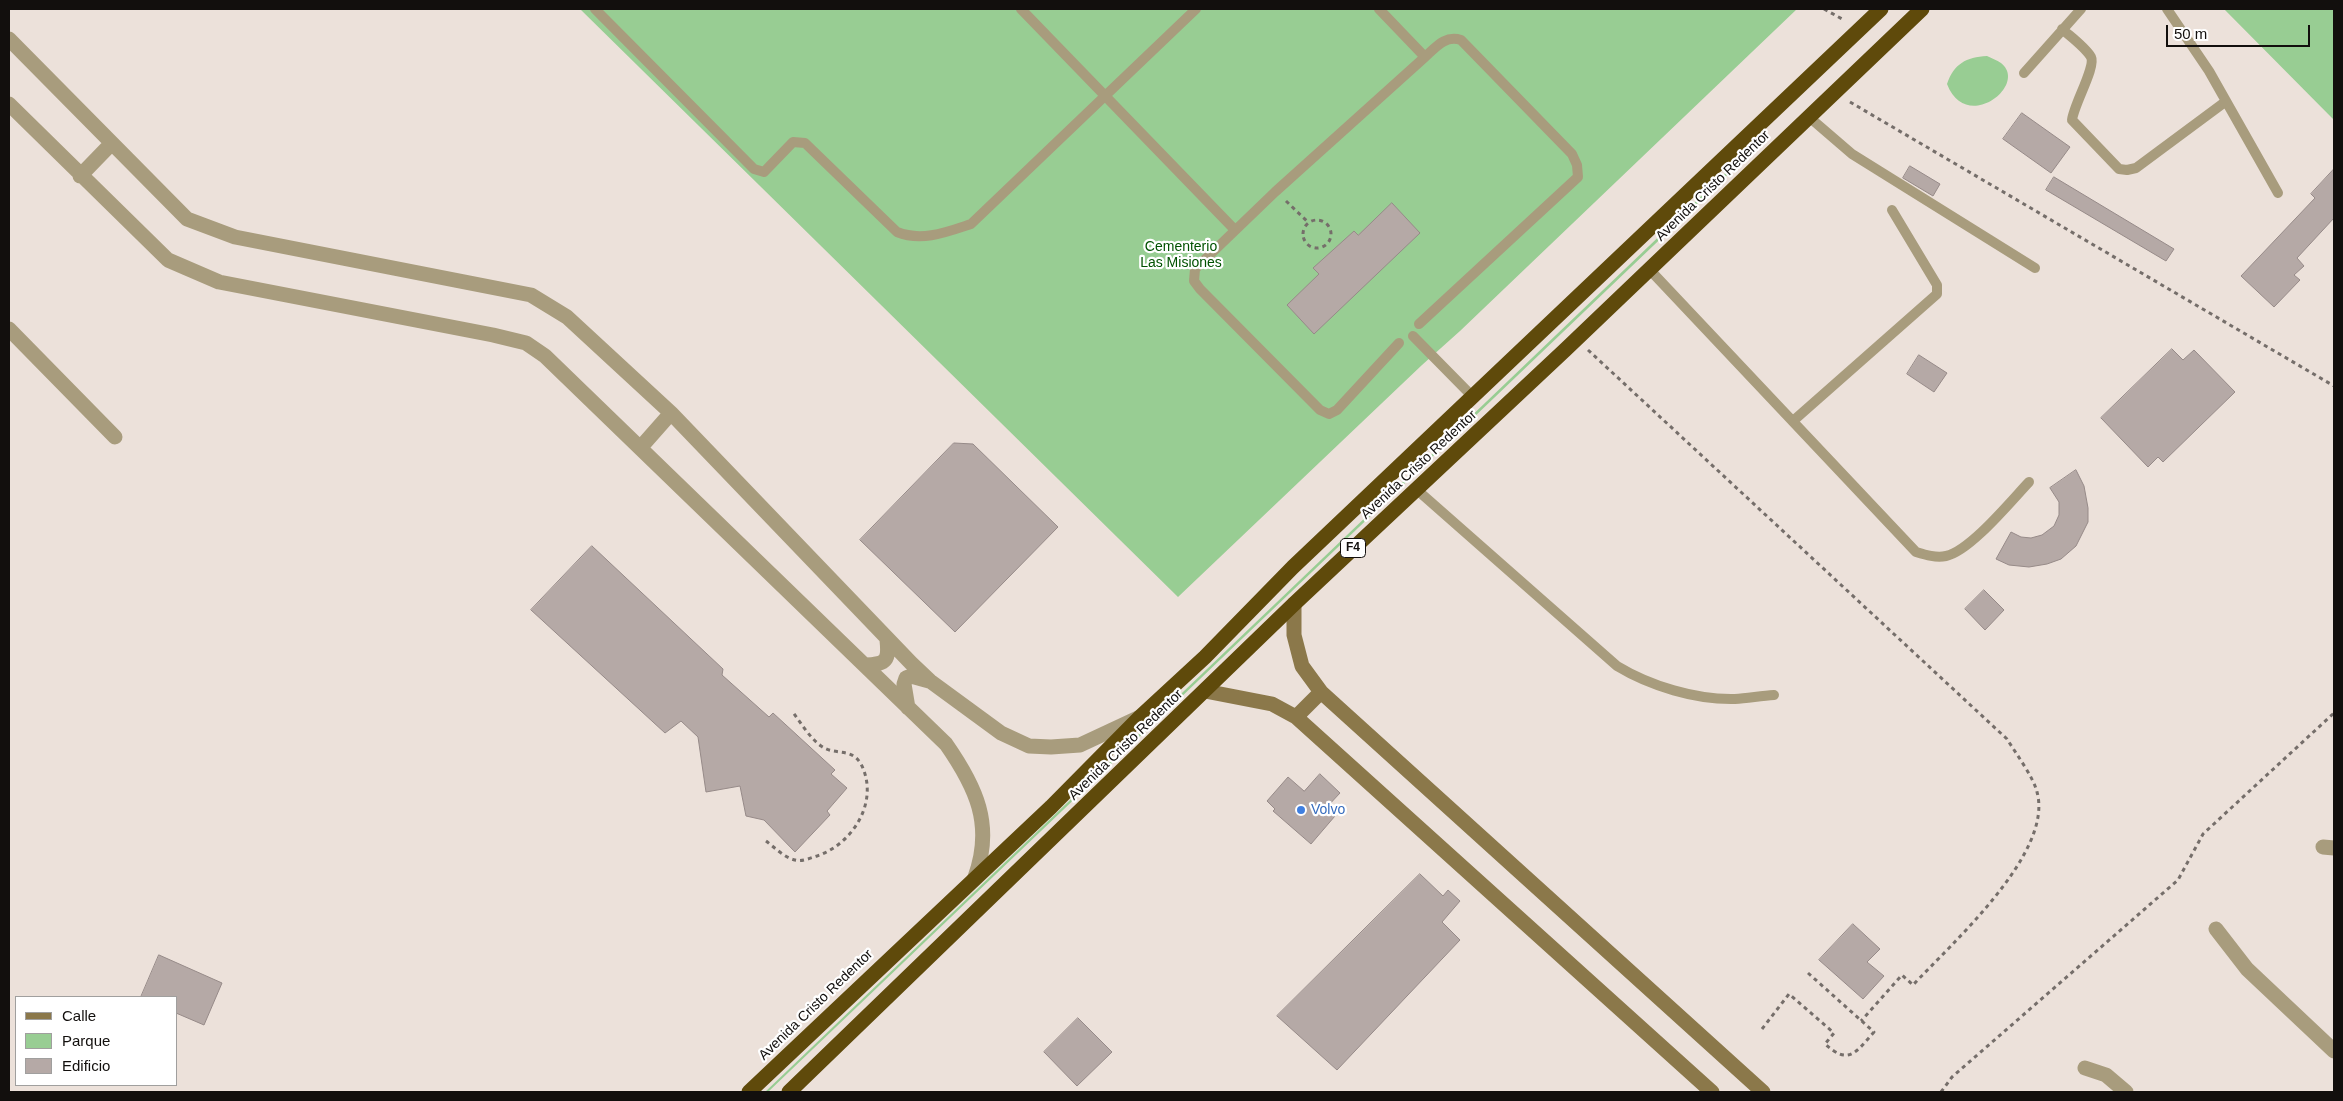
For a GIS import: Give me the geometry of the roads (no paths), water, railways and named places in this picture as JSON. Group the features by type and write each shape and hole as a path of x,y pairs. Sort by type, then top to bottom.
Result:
{"highway":[{"name":"Avenida Cristo Redentor","path":"749,1092 1050,807 1140,717 1205,657 1293,567 1474,398 1882,9"},
{"name":"Avenida Cristo Redentor","path":"788,1092 1132,758 1205,692 1294,604 1649,270 1922,9"}],"main road":[{"path":"1294,604 1294,635 1302,666 1321,692 1763,1092"},
{"path":"1205,692 1272,704 1296,717 1712,1092"},
{"path":"1296,717 1321,692"}],"street":[{"path":"9,39 187,219 235,237 531,295 567,317 671,413 887,640 930,681 1001,733 1029,746 1080,745 1140,717"},
{"path":"9,104 80,176 168,260 220,282 493,335 526,344 545,356 946,744 971,783 980,806 984,829 980,863 975,877"},
{"path":"80,176 111,144"},
{"path":"9,329 115,437"},
{"path":"641,447 671,413"},
{"path":"866,665 879,665 885,661 889,654 887,640"},
{"path":"908,708 904,684 906,678 911,676 930,681"},
{"path":"2216,929 2247,969 2334,1051"},
{"path":"2085,1068 2106,1075 2126,1092"}],"lane":[{"path":"595,9 754,169 764,172 793,142 805,143 897,232 909,237 936,235 971,224 1196,9"},
{"path":"1021,9 1234,230"},
{"path":"1379,9 1424,57"},
{"path":"2024,73 2081,9"},
{"path":"2167,9 2209,71 2278,193"},
{"path":"2062,29 2090,56 2093,62 2092,70 2074,109 2072,120 2119,169 2136,168 2225,102"},
{"path":"1399,343 1337,410 1329,414 1320,410 1194,281 1195,269 1275,192 1424,57 1444,40 1453,37 1461,40 1572,154 1577,165 1578,177 1419,324"},
{"path":"1809,117 1852,154 2035,268"},
{"path":"1793,421 1937,294 1937,285 1892,210"},
{"path":"1649,270 1916,552 1932,557 1946,556 1963,549 2029,482"},
{"path":"1413,336 1474,398"},
{"path":"1416,489 1617,666 1638,678 1689,694 1734,699 1774,695"}],"place":[{"name":"Volvo","path":"1301,810"}],"park label":[{"name":"Cementerio Las Misiones","path":"1181,256"}]}
